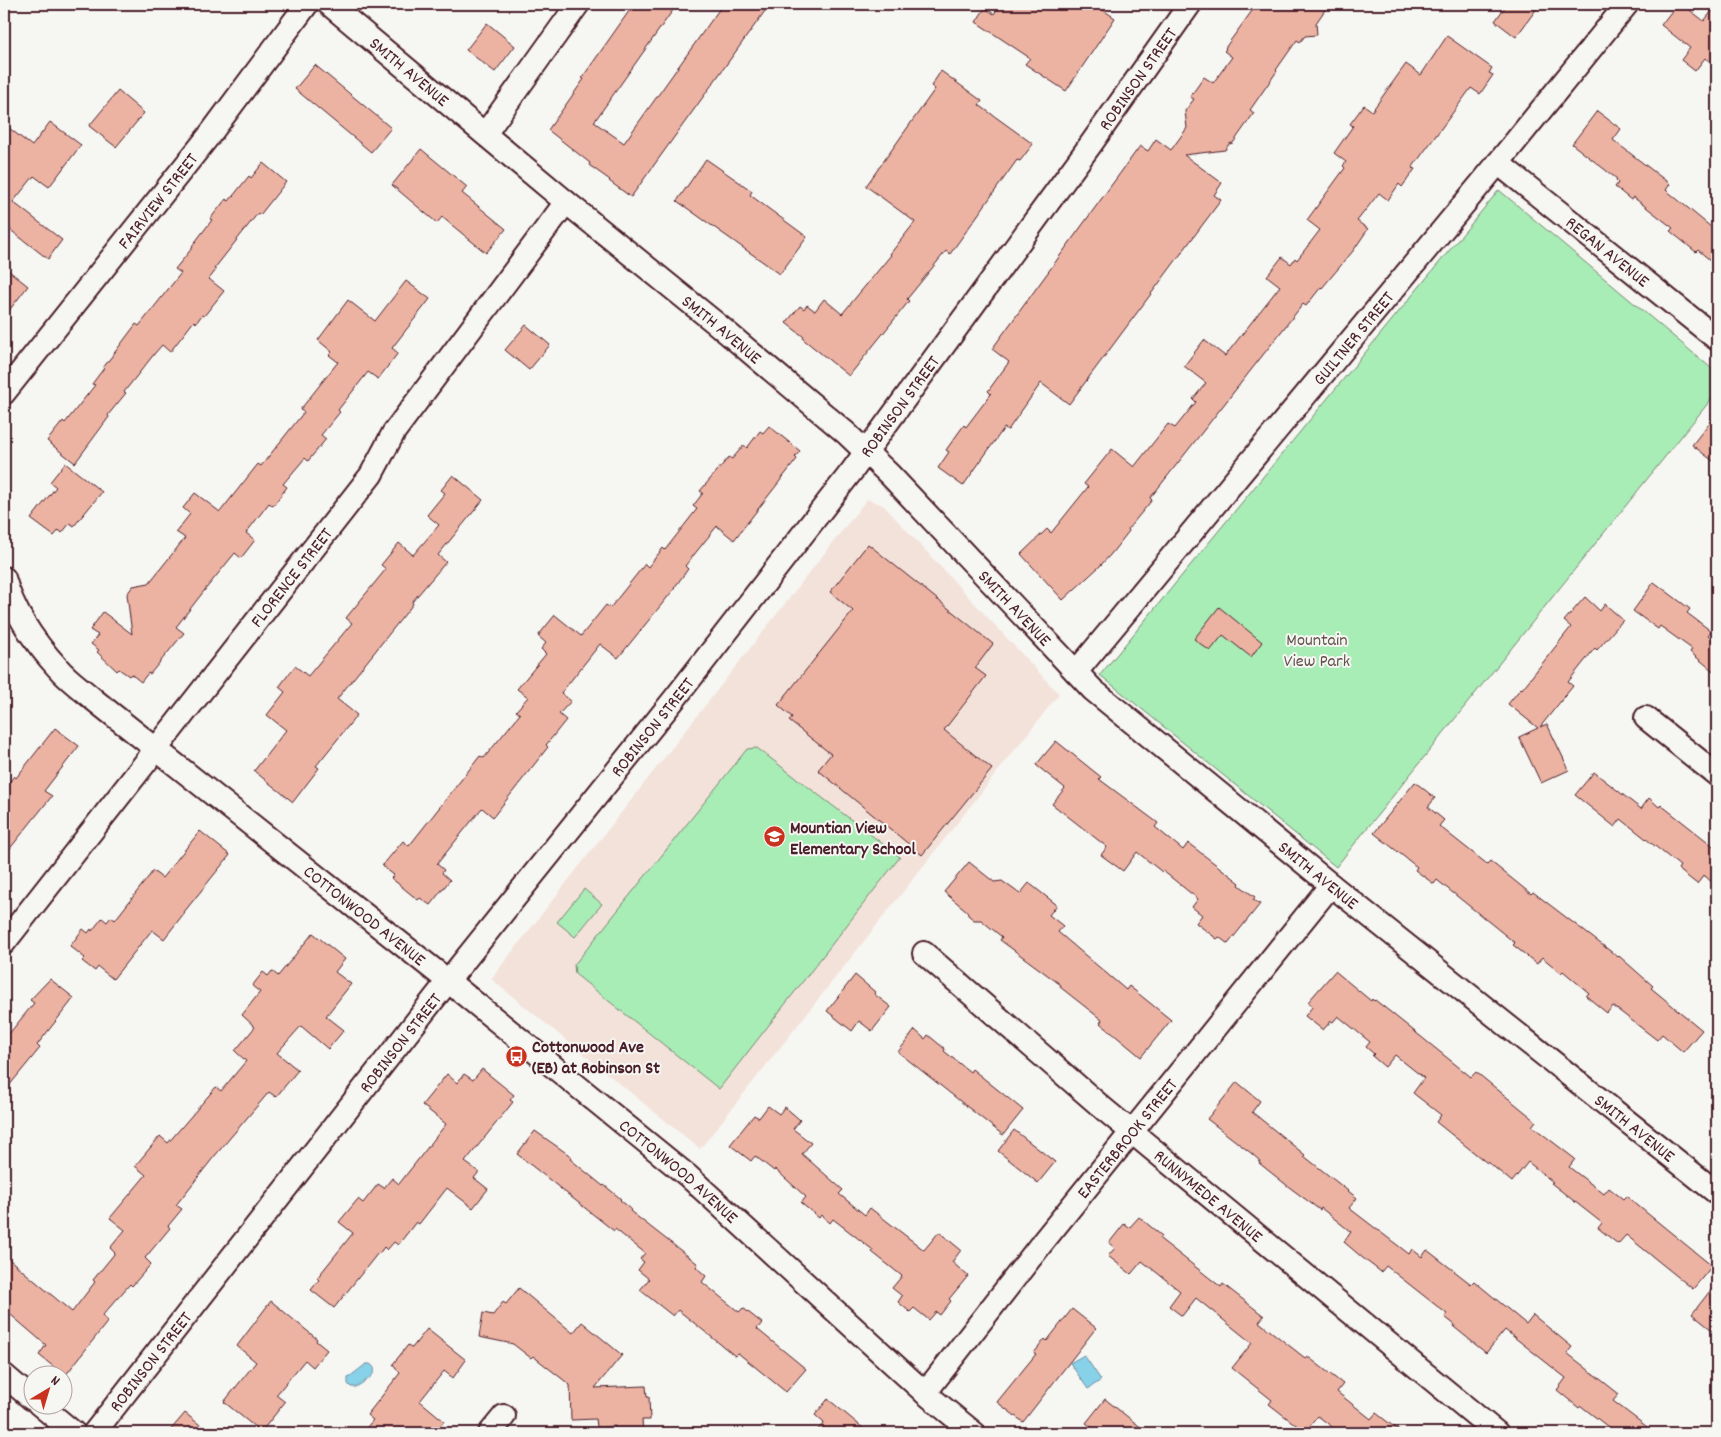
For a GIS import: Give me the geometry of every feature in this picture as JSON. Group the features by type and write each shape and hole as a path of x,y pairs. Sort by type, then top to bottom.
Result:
{"street":[{"name":"FAIRVIEW STREET","path":"4,393 208,137 307,4"},
{"name":"SMITH AVENUE","path":"329,4 846,433 890,475 1093,690 1331,885 1717,1193"},
{"path":"485,134 578,4"},
{"name":"ROBINSON STREET","path":"94,1433 448,980 676,697 866,452 1091,144 1190,4"},
{"name":"GUILTNER STREET","path":"1076,672 1498,164 1628,4"},
{"name":"REGAN AVENUE","path":"1498,164 1717,340"},
{"name":"FLORENCE STREET","path":"4,943 371,475 394,432 566,202"},
{"name":"COTTONWOOD AVENUE","path":"4,578 6,588 28,630 58,669 157,750 448,980 688,1176 925,1393 974,1433"},
{"path":"1646,718 1717,775"},
{"name":"EASTERBROOK STREET","path":"925,1393 1331,885"},
{"name":"RUNNYMEDE AVENUE","path":"924,953 1132,1132 1497,1433"},
{"path":"4,1376 22,1391"},
{"path":"51,1414 74,1433"},
{"path":"490,1433 504,1416"}],"shaded area":[{"name":"Mountian View Elementary School","path":"867,499 883,505 1059,694 700,1149 491,979"}],"green space":[{"name":"Mountain View Park","path":"1499,190 1717,373 1717,392 1336,867 1100,675"},
{"path":"757,748 900,857 719,1089 575,974 574,965 747,749"},
{"path":"584,889 602,904 575,937 557,922"}],"water":[{"path":"1084,1355 1101,1380 1088,1389 1070,1363"},
{"path":"366,1364 370,1364 373,1367 374,1370 371,1377 356,1387 351,1387 348,1384 348,1378"}],"building":[{"path":"634,4 664,4 673,10 594,122 624,143 723,4 770,4 631,197 548,130"},
{"path":"1000,4 1094,4 1115,18 1066,91 1025,64 1030,58 976,22 985,8 994,14"},
{"path":"1257,4 1329,4 1316,23 1317,35 1305,36 1300,42 1297,40 1250,110 1254,113 1233,143 1229,144 1225,150 1184,155 1222,183 1214,195 1221,200 1069,404 1041,383 1008,430 1004,428 963,486 938,468 949,452 946,450 964,425 966,427 991,394 988,391 1009,362 992,349 1140,146 1148,151 1156,139 1171,150 1187,128 1185,111 1194,99 1190,97 1204,77 1213,83 1232,57 1224,51 1225,48"},
{"path":"1507,4 1540,4 1516,37 1495,21"},
{"path":"1677,4 1682,4 1704,21 1717,5 1717,67 1705,58 1695,71 1681,60 1690,48 1661,25"},
{"path":"487,23 515,46 495,72 466,50"},
{"path":"1447,36 1492,68 1489,73 1493,75 1480,94 1471,88 1412,168 1415,169 1402,187 1399,184 1388,200 1379,193 1357,221 1368,229 1353,251 1306,306 1303,304 1150,498 1152,500 1128,529 1129,531 1111,554 1063,600 1021,554 1047,529 1051,533 1088,487 1084,484 1112,449 1134,467 1168,424 1175,428 1196,402 1193,399 1206,383 1184,366 1204,340 1225,356 1280,286 1267,276 1282,257 1291,264 1295,258 1297,260 1320,230 1307,220 1345,168 1343,166 1346,162 1334,153 1353,126 1350,124 1364,105 1372,111 1406,64 1421,75"},
{"path":"315,65 391,128 371,152 295,89"},
{"path":"941,71 982,101 979,105 1033,144 1020,161 1017,160 950,254 946,251 849,376 786,323 800,306 804,309 807,305 815,311 824,299 842,314 891,255 915,222 866,186 935,89 931,86"},
{"path":"118,91 144,113 116,147 89,126"},
{"path":"1597,111 1621,129 1613,140 1670,184 1666,190 1717,232 1717,266 1670,231 1673,228 1633,197 1631,200 1615,187 1618,183 1617,179 1572,144"},
{"path":"50,122 81,145 49,187 34,176 13,202 62,240 48,259 4,225 4,124 32,146"},
{"path":"421,149 467,187 462,193 506,229 486,253 442,217 437,223 392,185"},
{"path":"706,159 752,191 750,195 807,237 780,274 677,201"},
{"path":"263,163 286,182 260,215 258,213 214,269 216,270 209,279 224,291 204,316 202,315 196,323 194,321 170,352 162,345 155,353 124,392 126,393 108,415 109,417 75,463 47,441 63,421 65,423 95,385 92,384 136,324 139,326 181,273 175,269 212,220 210,219 226,199 229,201 249,176 251,178"},
{"path":"4,267 28,286 4,317"},
{"path":"406,281 430,299 392,348 398,353 378,379 368,372 338,410 340,412 321,435 326,439 308,461 305,458 283,484 287,487 273,506 269,503 246,533 255,540 241,558 235,553 204,591 176,627 184,633 150,674 148,673 141,682 131,674 129,676 119,669 117,671 97,652 99,650 91,644 98,635 90,630 103,612 132,634 127,594 133,586 149,583 185,538 176,532 190,514 183,508 195,493 220,512 258,464 261,466 304,412 300,410 338,362 329,355 332,352 318,340 348,300 375,321"},
{"path":"526,325 550,345 529,370 505,350"},
{"path":"1717,413 1717,464 1692,445"},
{"path":"769,426 800,451 795,457 797,459 734,540 717,526 685,566 688,569 675,588 618,658 600,644 561,693 571,701 559,714 566,720 546,745 548,747 493,817 482,808 437,864 444,870 442,873 450,880 430,905 420,898 418,900 391,878 394,875 382,866 403,841 409,846 480,756 484,758 520,714 516,711 528,697 517,689 546,654 541,649 546,643 538,636 555,615 581,636 606,605 610,608 645,564 648,567 663,548 665,550 697,509 693,506 703,493 700,491 729,457 732,459 744,445 747,448 760,431 763,433"},
{"path":"65,463 102,492 74,526 70,523 62,533 59,530 54,536 31,519 56,487 50,482"},
{"path":"453,475 483,500 438,555 446,562 412,602 413,604 337,699 357,715 316,766 319,768 293,802 254,771 286,730 267,715 285,692 279,687 295,666 308,676 352,623 346,618 386,569 381,565 399,543 413,555 439,525 427,515 445,493 441,490"},
{"path":"868,544 993,644 975,668 986,676 944,730 992,769 922,855 818,770 831,754 789,721 792,717 778,705 853,611 830,592"},
{"path":"1654,582 1690,609 1687,613 1711,631 1708,635 1717,642 1717,674 1690,652 1692,649 1660,626 1658,629 1633,611"},
{"path":"1585,597 1600,611 1605,604 1623,620 1597,650 1595,648 1568,682 1573,686 1540,727 1547,724 1569,770 1541,783 1519,737 1538,728 1508,704 1571,627 1564,621"},
{"path":"1219,607 1262,642 1251,657 1223,635 1210,651 1194,639"},
{"path":"55,728 79,746 44,791 52,796 4,856 4,789 14,776 16,778"},
{"path":"1056,741 1101,777 1099,779 1158,823 1155,827 1183,850 1188,843 1255,897 1253,900 1260,904 1228,944 1219,937 1217,939 1196,923 1202,915 1192,907 1198,899 1163,871 1137,852 1123,871 1101,855 1107,847 1052,804 1065,788 1036,765"},
{"path":"1594,772 1641,809 1649,798 1659,807 1661,805 1717,849 1717,887 1704,875 1697,884 1678,869 1680,866 1621,819 1615,827 1575,795"},
{"path":"1415,782 1435,798 1428,807 1444,820 1439,826 1487,864 1490,861 1531,894 1533,892 1619,956 1653,986 1651,988 1702,1030 1683,1052 1662,1034 1657,1040 1613,1006 1607,1013 1586,996 1589,993 1563,971 1561,973 1542,957 1537,964 1513,945 1515,943 1437,880 1434,884 1415,870 1417,867 1374,833"},
{"path":"200,831 230,855 164,939 152,930 113,979 98,967 95,971 82,961 85,958 70,946 83,929 88,933 91,929 92,931 102,918 107,922 111,917 115,920 153,871 162,878"},
{"path":"969,862 994,882 1002,881 1020,894 1029,883 1057,905 1049,915 1063,926 1058,932 1126,990 1129,986 1171,1020 1141,1057 1100,1023 1102,1020 1060,987 1061,985 1000,940 1002,937 981,920 974,920 968,915 967,911 944,892"},
{"path":"313,933 345,959 335,972 351,984 326,1016 344,1030 328,1049 301,1026 277,1053 298,1070 276,1097 269,1092 176,1205 182,1209 168,1226 170,1228 145,1258 151,1264 132,1286 130,1284 102,1316 108,1321 72,1367 72,1364 50,1364 39,1355 46,1345 4,1309 4,1255 72,1312 95,1282 93,1280 115,1253 110,1248 125,1230 110,1218 146,1175 135,1166 160,1136 168,1143 216,1087 221,1091 246,1061 235,1051 255,1027 242,1015 260,992 252,986 263,972 268,976 272,971 278,976"},
{"path":"1335,971 1371,1001 1372,999 1375,1000 1471,1077 1476,1072 1536,1121 1532,1126 1575,1159 1569,1167 1604,1194 1609,1188 1623,1199 1626,1196 1712,1266 1693,1289 1626,1235 1618,1244 1598,1228 1602,1223 1551,1183 1553,1182 1528,1162 1512,1182 1487,1163 1436,1122 1441,1115 1413,1093 1424,1078 1395,1055 1385,1067 1372,1056 1374,1054 1366,1047 1370,1042 1338,1016 1323,1030 1305,1016 1313,1006 1308,1002"},
{"path":"855,975 875,992 874,994 891,1007 872,1031 859,1021 852,1031 827,1011"},
{"path":"50,979 74,998 37,1045 40,1048 4,1092 4,1040 34,1003 30,1000"},
{"path":"915,1030 925,1039 928,1035 970,1072 972,1069 1023,1110 1003,1135 898,1052"},
{"path":"482,1069 514,1095 510,1100 513,1102 465,1162 479,1172 474,1178 488,1189 473,1208 447,1188 419,1224 416,1222 398,1245 394,1242 387,1250 384,1247 378,1253 334,1308 311,1290 319,1280 317,1278 353,1233 339,1222 358,1199 363,1203 378,1184 384,1188 392,1178 399,1184 446,1124 422,1105 447,1074 457,1083 464,1074 473,1080"},
{"path":"1237,1082 1260,1101 1252,1112 1357,1198 1349,1208 1409,1254 1412,1249 1422,1257 1427,1250 1471,1284 1474,1281 1526,1324 1533,1315 1572,1347 1567,1353 1619,1394 1613,1401 1655,1433 1616,1433 1581,1406 1579,1408 1557,1390 1566,1378 1505,1330 1486,1353 1454,1327 1455,1325 1445,1317 1447,1314 1386,1266 1381,1272 1364,1259 1344,1242 1351,1232 1321,1208 1320,1210 1289,1187 1259,1163 1260,1161 1251,1153 1207,1119"},
{"path":"768,1106 779,1114 785,1107 800,1120 793,1129 811,1143 802,1154 843,1190 839,1194 865,1215 870,1208 924,1250 939,1232 961,1250 952,1262 968,1276 949,1299 951,1301 940,1315 936,1312 929,1320 914,1308 910,1312 898,1302 902,1296 892,1288 902,1276 872,1252 873,1250 833,1219 830,1223 821,1215 819,1218 801,1203 806,1197 775,1169 774,1171 755,1156 751,1161 730,1145 754,1115 759,1118"},
{"path":"1014,1130 1055,1162 1038,1183 998,1151"},
{"path":"535,1131 572,1157 570,1159 621,1199 631,1209 630,1211 698,1264 696,1267 706,1276 702,1282 739,1312 743,1308 762,1323 757,1329 806,1369 786,1392 738,1353 735,1356 678,1310 673,1316 640,1290 649,1279 638,1270 644,1262 640,1259 645,1253 615,1229 614,1231 517,1154"},
{"path":"1139,1217 1162,1236 1160,1239 1221,1287 1223,1284 1264,1316 1259,1322 1305,1358 1307,1356 1343,1384 1337,1392 1371,1419 1376,1413 1402,1433 1340,1433 1318,1416 1305,1432 1269,1404 1272,1400 1232,1368 1252,1343 1196,1298 1182,1316 1169,1306 1180,1291 1142,1261 1131,1274 1108,1256 1115,1248 1109,1243 1124,1224 1129,1228"},
{"path":"1717,1282 1717,1334 1692,1314"},
{"path":"519,1288 573,1333 582,1322 622,1355 595,1388 646,1386 647,1397 649,1397 650,1420 642,1420 643,1433 615,1433 615,1426 597,1427 596,1419 571,1420 570,1385 533,1356 531,1358 513,1344 479,1337 483,1313 493,1315 503,1302 506,1304"},
{"path":"271,1301 317,1339 316,1341 327,1350 313,1367 305,1360 276,1395 285,1402 261,1432 224,1402 256,1362 237,1346"},
{"path":"1072,1309 1096,1328 1023,1422 997,1402 1036,1354 1034,1353 1045,1339 1047,1341"},
{"path":"427,1329 466,1360 453,1378 444,1371 420,1401 444,1421 435,1433 362,1433 373,1420 367,1415 400,1373 393,1364 408,1345 412,1348"},
{"path":"828,1399 869,1433 815,1433 824,1423 815,1415"},
{"path":"1105,1399 1148,1433 1099,1433 1086,1423"},
{"path":"185,1413 210,1433 168,1433"}],"place":[{"name":"Mountian View Elementary School","path":"774,837"},
{"name":"Cottonwood Ave (EB) at Robinson St","path":"516,1056"}]}
